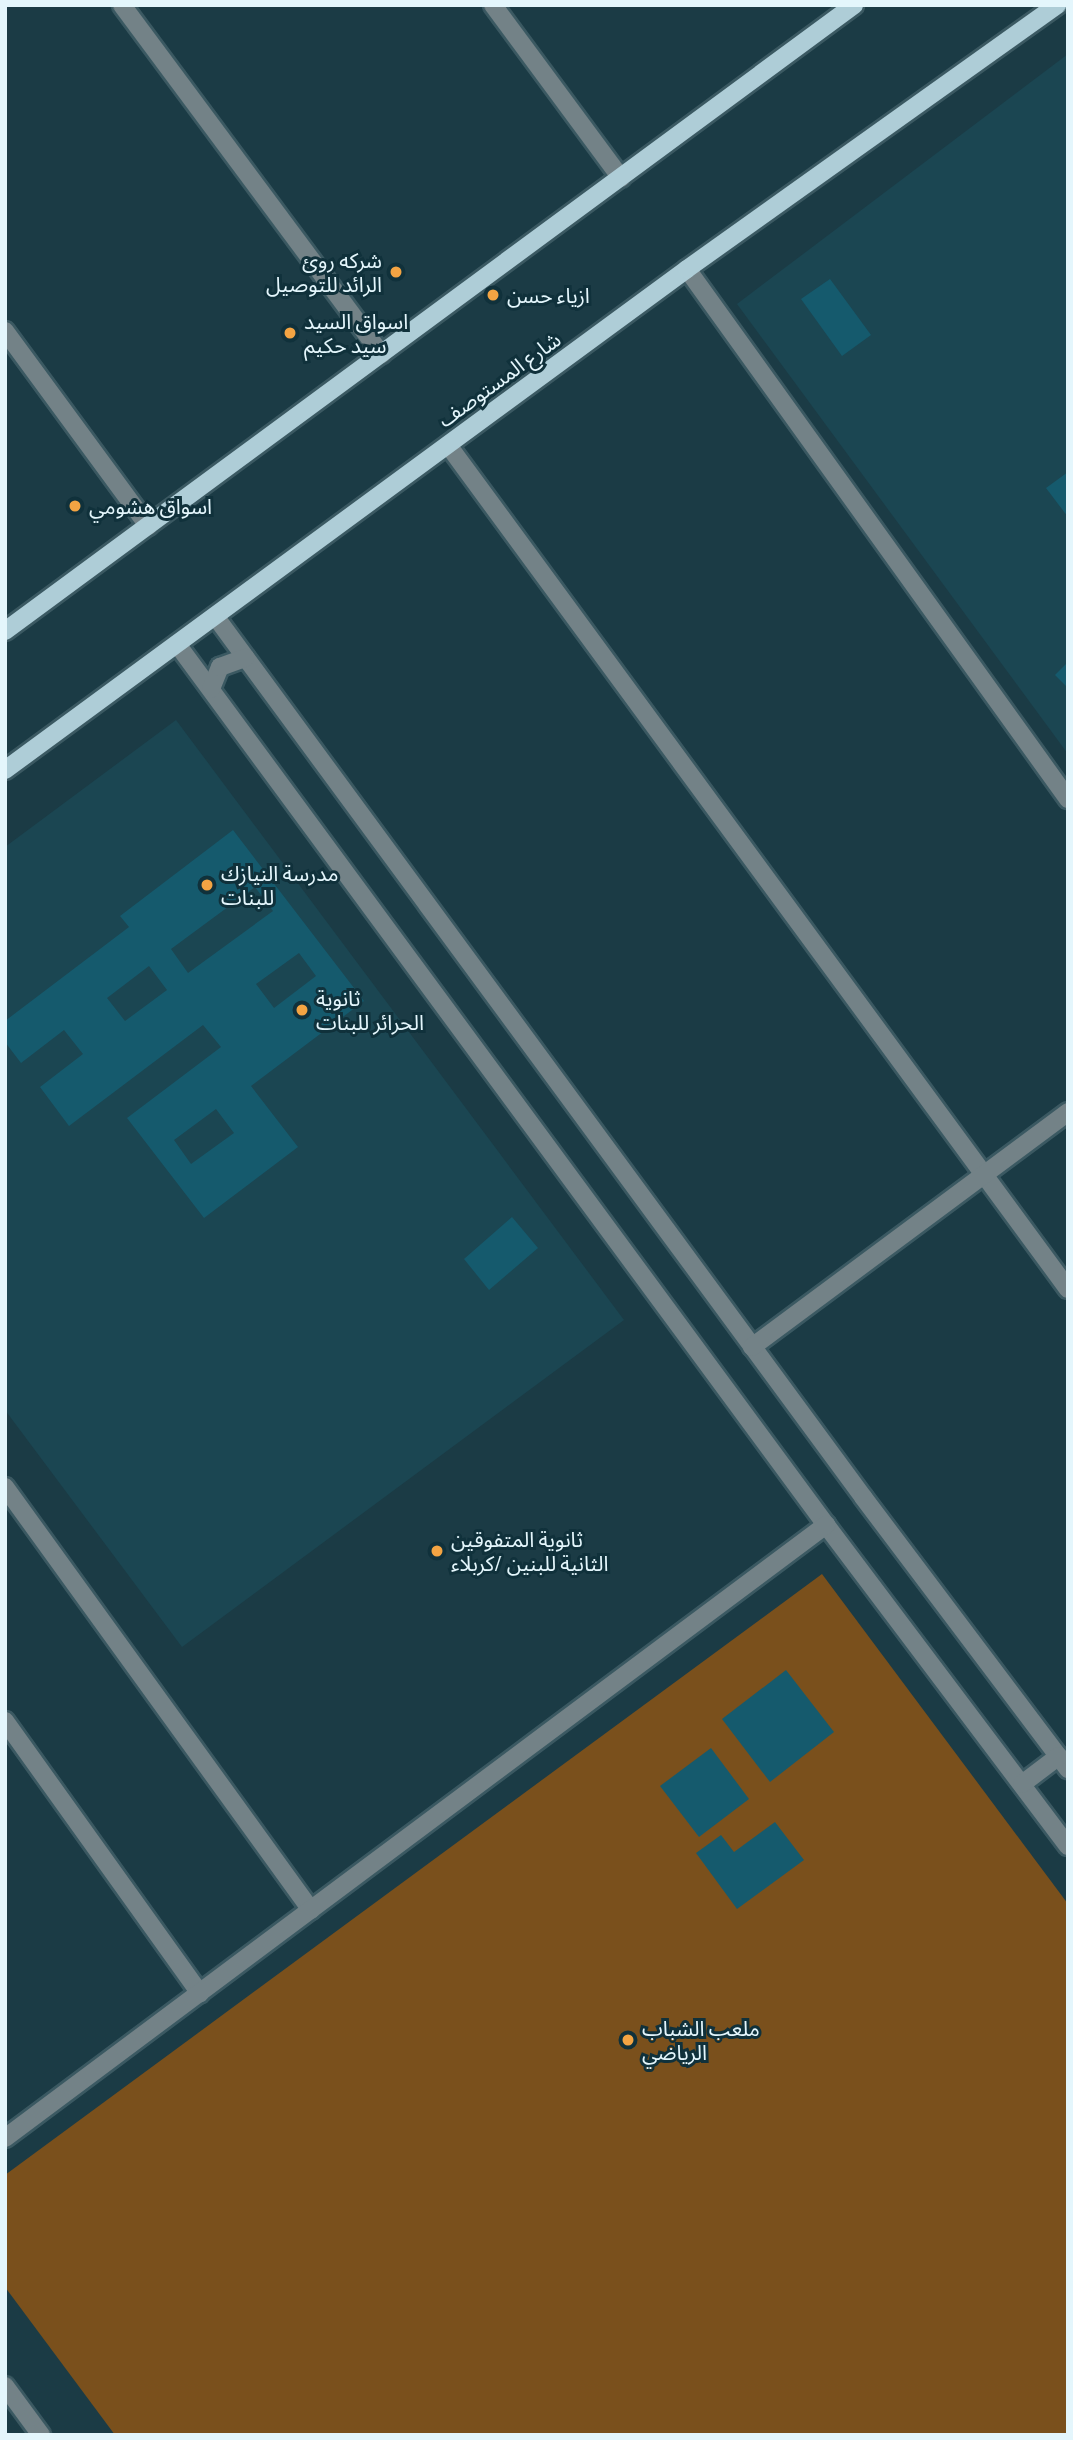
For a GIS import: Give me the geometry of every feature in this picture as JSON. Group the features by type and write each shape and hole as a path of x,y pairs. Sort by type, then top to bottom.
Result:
{"main road":[{"path":"5,631 854,5"},
{"name":"شارع المستوصف","path":"5,770 687,269 1057,5"}],"street":[{"path":"122,5 381,354"},
{"path":"493,5 621,178"},
{"path":"687,269 1068,799"},
{"path":"5,331 148,526"},
{"path":"448,445 1068,1289"},
{"path":"215,616 752,1347 1063,1762 1021,1784"},
{"path":"177,643 826,1525 1068,1846"},
{"path":"211,689 220,667 245,658"},
{"path":"752,1347 1068,1112"},
{"path":"5,1488 312,1910"},
{"path":"5,2138 826,1525"},
{"path":"5,1721 200,1993"},
{"path":"5,2386 41,2435"}],"shaded area":[{"path":"1068,54 1068,754 737,304"},
{"path":"176,720 624,1320 182,1647 5,1410 5,847"},
{"name":"ملعب الشباب الرياضي","path":"822,1574 1068,1904 1068,2435 115,2435 5,2287 5,2175"}],"building":[{"path":"830,279 871,335 842,356 801,299"},
{"path":"1068,472 1068,517 1046,488"},
{"path":"1068,662 1068,688 1055,675"},
{"path":"233,830 364,1001 251,1086 298,1147 204,1218 127,1118 221,1047 203,1025 69,1126 40,1087 83,1054 64,1030 21,1063 5,1042 5,1021 129,927 120,916","holes":["255,887 273,911 188,973 171,949","299,953 316,976 274,1008 256,984","149,966 167,990 125,1021 107,998","216,1109 234,1133 191,1164 174,1140"]},
{"path":"512,1217 538,1248 489,1290 464,1259"},
{"path":"786,1670 834,1732 770,1782 722,1719"},
{"path":"711,1748 749,1799 699,1837 660,1786"},
{"path":"775,1822 804,1860 737,1909 696,1853 721,1835 734,1852"}],"place":[{"name":"شركه روئ الرائد للتوصيل","path":"396,272"},
{"name":"ازياء حسن","path":"493,295"},
{"name":"اسواق السيد سيد حكيم","path":"290,333"},
{"name":"اسواق هشومي","path":"75,506"},
{"name":"مدرسة النيازك للبنات","path":"207,885"},
{"name":"ثانوية الحرائر للبنات","path":"302,1010"},
{"name":"ثانوية المتفوقين الثانية للبنين /كربلاء","path":"437,1551"},
{"name":"ملعب الشباب الرياضي","path":"628,2040"}]}
